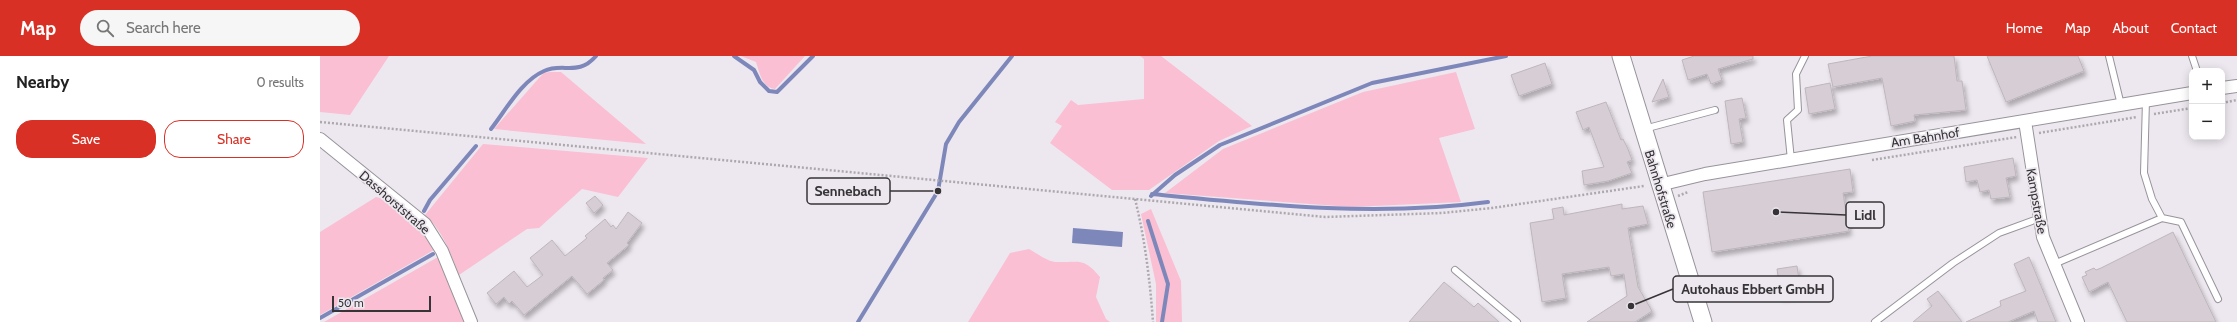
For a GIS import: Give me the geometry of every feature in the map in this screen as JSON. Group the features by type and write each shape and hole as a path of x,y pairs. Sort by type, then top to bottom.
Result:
{"main road":[{"name":"Bahnhofstraße","path":"1621,56 1642,129 1652,185 1703,322"}],"street":[{"path":"2225,88 2237,86"},
{"name":"Am Bahnhof","path":"1652,185 1704,174 2189,93"},
{"name":"Kampstraße","path":"2025,121 2043,237 2078,322"},
{"name":"Dasshorststraße","path":"320,139 425,224 442,251 471,322"}],"lane":[{"path":"1791,160 1787,120 1798,110 1796,74 1805,56"},
{"path":"2109,56 2122,104"},
{"path":"2192,56 2196,68"},
{"path":"2146,100 2144,173 2152,199 2162,218"},
{"path":"1642,129 1715,110"},
{"path":"1875,322 1953,263 1999,233 2040,218"},
{"path":"2054,264 2162,218 2181,222 2218,299"},
{"path":"1455,270 1517,322"}],"path":[{"path":"2225,102 2237,100"},
{"path":"320,122 1325,218 1369,217 1492,208 1652,185"},
{"path":"1135,199 1150,284 1153,322"}],"shaded area":[{"path":"320,56 389,56 350,115 320,112"},
{"path":"741,56 805,56 775,89 764,83 756,62"},
{"path":"1140,56 1161,56 1252,126 1219,141 1149,190 1112,190 1050,143 1062,126 1055,122 1071,100 1078,105 1144,99 1144,59"},
{"path":"561,72 646,144 494,129 539,78 544,73"},
{"path":"1456,72 1475,129 1439,138 1461,202 1351,207 1165,193 1223,149 1363,92"},
{"path":"483,144 648,158 618,197 582,189 539,228 527,229 459,275 441,235 437,228 425,215"},
{"path":"376,197 380,198 410,221 423,234 434,250 320,315 320,232"},
{"path":"1151,209 1181,281 1182,322 1156,322 1156,284 1141,214"},
{"path":"1029,249 1045,259 1055,262 1080,262 1094,270 1100,277 1096,297 1106,319 1110,322 968,322 1010,253"},
{"path":"438,257 464,322 324,322"}],"water":[{"path":"1073,228 1123,232 1122,247 1072,243"}],"building":[{"path":"1694,56 1753,56 1753,59 1718,69 1722,80 1711,84 1707,74 1688,80 1682,60"},
{"path":"1872,56 1954,56 1957,81 1962,81 1966,110 1914,115 1915,121 1891,126 1882,78 1833,87 1828,64"},
{"path":"1987,56 2078,56 2084,71 2006,102"},
{"path":"1545,63 1552,84 1519,96 1511,75"},
{"path":"1663,79 1669,97 1652,102"},
{"path":"1830,83 1835,109 1809,114 1805,88"},
{"path":"1742,98 1746,118 1739,119 1743,142 1731,144 1725,101"},
{"path":"1606,102 1621,140 1623,139 1628,149 1632,160 1627,162 1632,173 1608,181 1584,185 1582,171 1604,167 1589,127 1583,130 1576,112"},
{"path":"2013,158 2016,176 2006,178 2010,197 1991,199 1989,190 1980,192 1977,180 1966,182 1964,167"},
{"path":"1850,169 1853,192 1843,193 1849,231 1712,252 1703,192"},
{"path":"595,196 603,205 594,213 586,203"},
{"path":"1622,204 1622,209 1643,206 1648,224 1628,228 1638,287 1652,311 1635,322 1587,322 1627,296 1624,274 1611,276 1609,267 1562,274 1566,298 1542,302 1530,223 1554,219 1552,209 1563,207 1564,215"},
{"path":"628,212 642,223 627,243 629,245 607,263 613,270 603,278 604,280 587,294 572,276 524,315 512,301 509,304 504,297 496,304 487,293 514,271 527,287 543,275 530,258 552,240 565,256 587,238 585,236 605,219 611,227 613,225 616,229"},
{"path":"2173,232 2216,322 2127,322 2108,282 2089,292 2082,277 2087,275 2085,272 2094,268 2096,270 2101,268"},
{"path":"2029,257 2056,322 2038,322 2034,311 2008,322 1966,322 2001,306 2000,301 2026,291 2014,264"},
{"path":"1797,266 1801,293 1781,296 1777,269"},
{"path":"1444,282 1474,307 1478,303 1499,322 1409,322"},
{"path":"1938,291 1962,322 1913,322 1932,306 1927,299"}],"waterway":[{"path":"491,129 514,97 536,76 551,69 577,68 583,66 596,56"},
{"path":"734,56 754,70 760,82 769,91 777,92 813,56"},
{"path":"858,322 938,191 946,144 959,122 1012,56"},
{"path":"1151,196 1175,175 1220,145 1372,83 1506,56"},
{"path":"424,211 430,200 476,146"},
{"path":"1152,194 1320,208 1404,209 1488,202"},
{"path":"1148,221 1168,284 1162,322"},
{"path":"320,318 433,254"}],"place":[{"name":"Sennebach","path":"938,191"},
{"name":"Lidl","path":"1776,212"},
{"name":"Autohaus Ebbert GmbH","path":"1631,306"}]}
